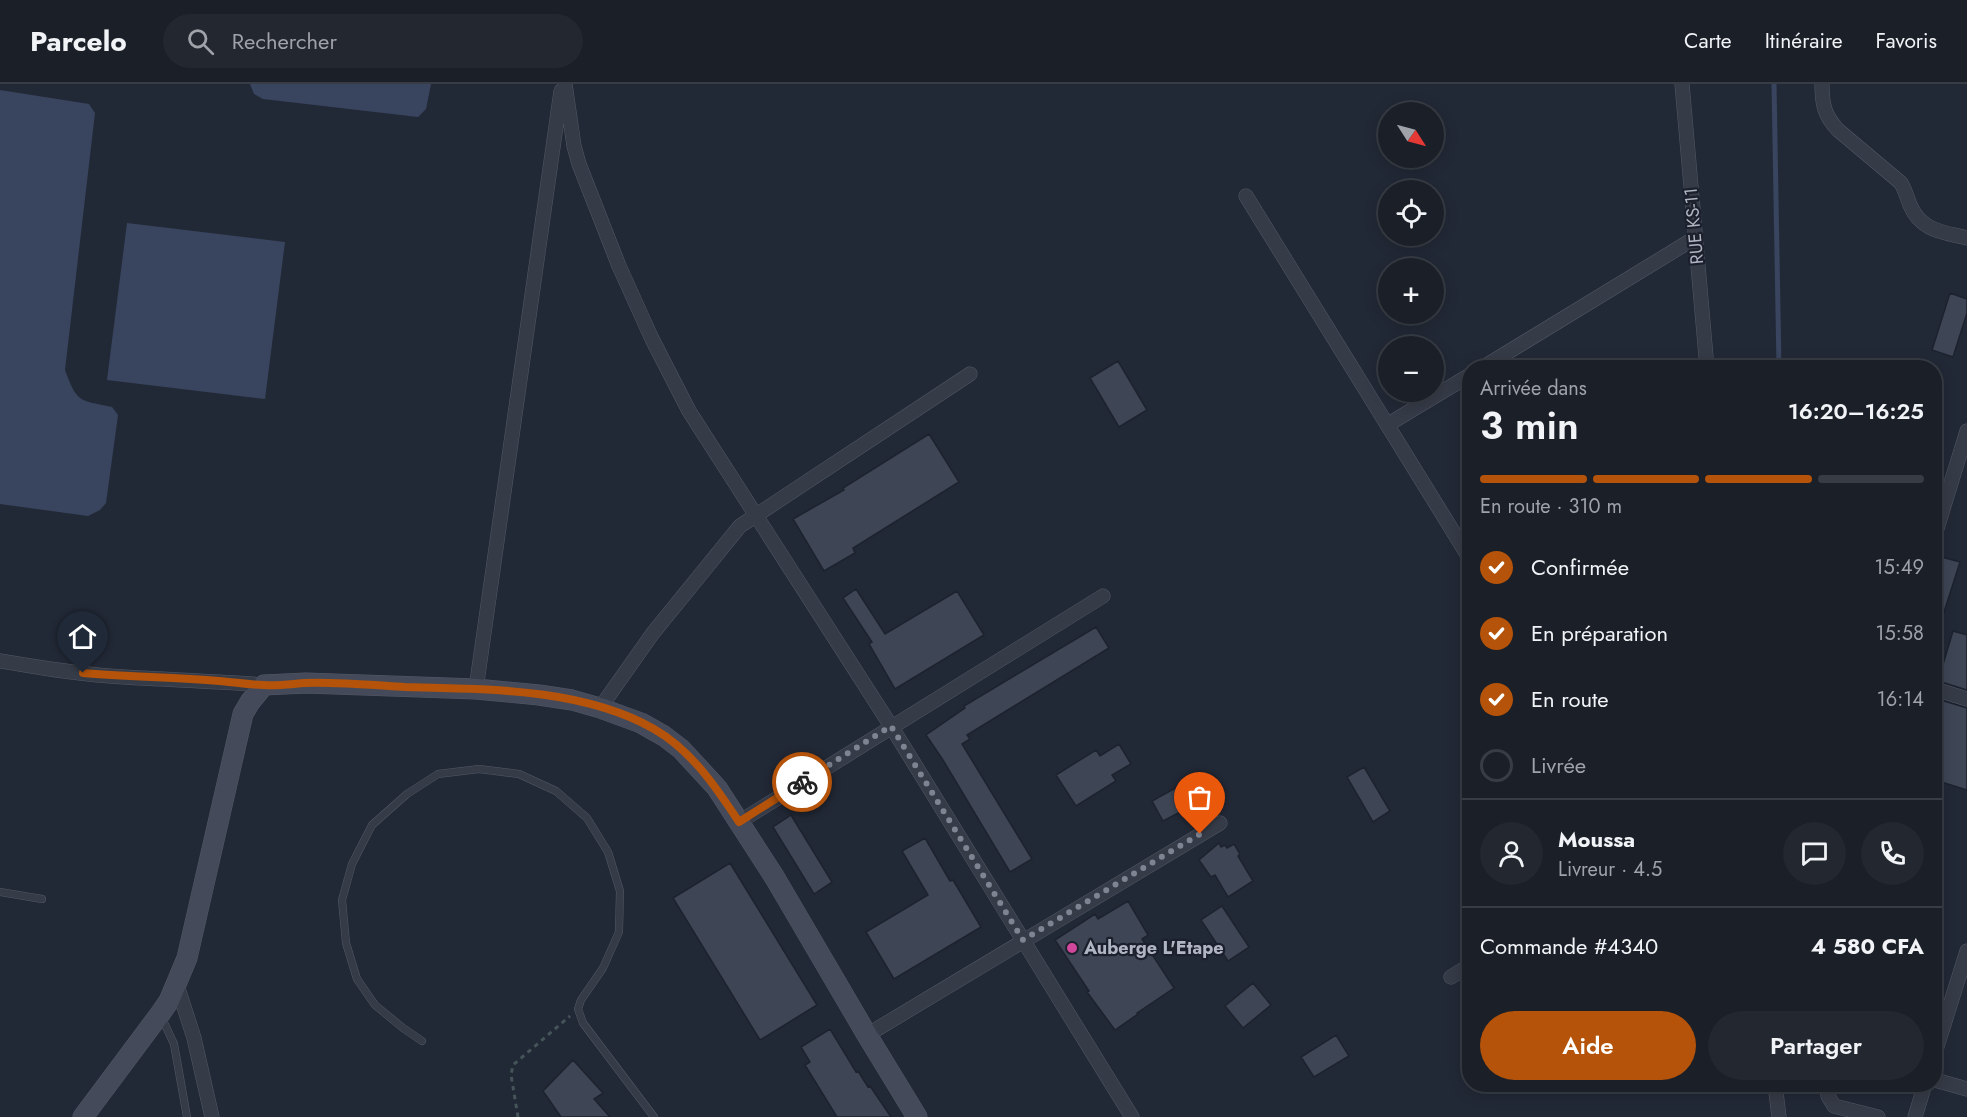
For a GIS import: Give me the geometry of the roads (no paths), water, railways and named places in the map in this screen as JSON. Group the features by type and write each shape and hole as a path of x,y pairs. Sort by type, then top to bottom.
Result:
{"street":[{"path":"564,84 576,155 619,266 652,339 689,411 754,516 891,726 1132,1117"},
{"path":"476,689 564,84"},
{"name":"RUE KS-11","path":"1682,84 1706,360"},
{"path":"1822,84 1822,103 1830,122 1901,183 1919,218 1930,228 1967,238"},
{"path":"1246,196 1462,546"},
{"path":"1495,360 1695,238"},
{"path":"600,708 659,625 729,538 754,516 970,374"},
{"path":"1387,425 1462,380"},
{"path":"1942,520 1960,480 1967,431"},
{"path":"739,822 1103,596"},
{"path":"0,661 124,677 264,685 306,683 476,689 572,700 654,729 681,749 717,788 775,878 917,1117"},
{"path":"83,1117 160,1014 177,985 187,958 238,728 250,702 264,685"},
{"path":"1942,691 1967,699"},
{"path":"867,1035 1220,823"},
{"path":"1942,1031 1967,951"},
{"path":"1451,976 1462,969"},
{"path":"177,985 194,1038 212,1117"},
{"path":"1942,1082 1967,1089"},
{"path":"1776,1092 1779,1117"},
{"path":"1828,1092 1834,1106 1878,1117"},
{"path":"1915,1117 1923,1092"}],"lane":[{"path":"422,1041 375,1005 357,979 346,943 342,900 352,864 372,825 407,794 438,774 479,768 519,774 556,791 586,818 608,852 620,891 619,932 603,968 581,1000 578,1009 583,1023 654,1117"},
{"path":"0,892 42,899"},
{"path":"160,1014 174,1044 187,1117"}],"water":[{"path":"250,84 431,84 426,109 418,117 263,99 254,94"},
{"path":"0,90 89,104 95,113 65,370 76,394 86,401 112,407 118,415 106,503 100,510 88,516 0,504"},
{"path":"127,223 285,242 265,399 107,380"}],"waterway":[{"path":"1774,84 1779,360"}],"place":[{"name":"Auberge L'Etape","path":"1072,948"}]}
